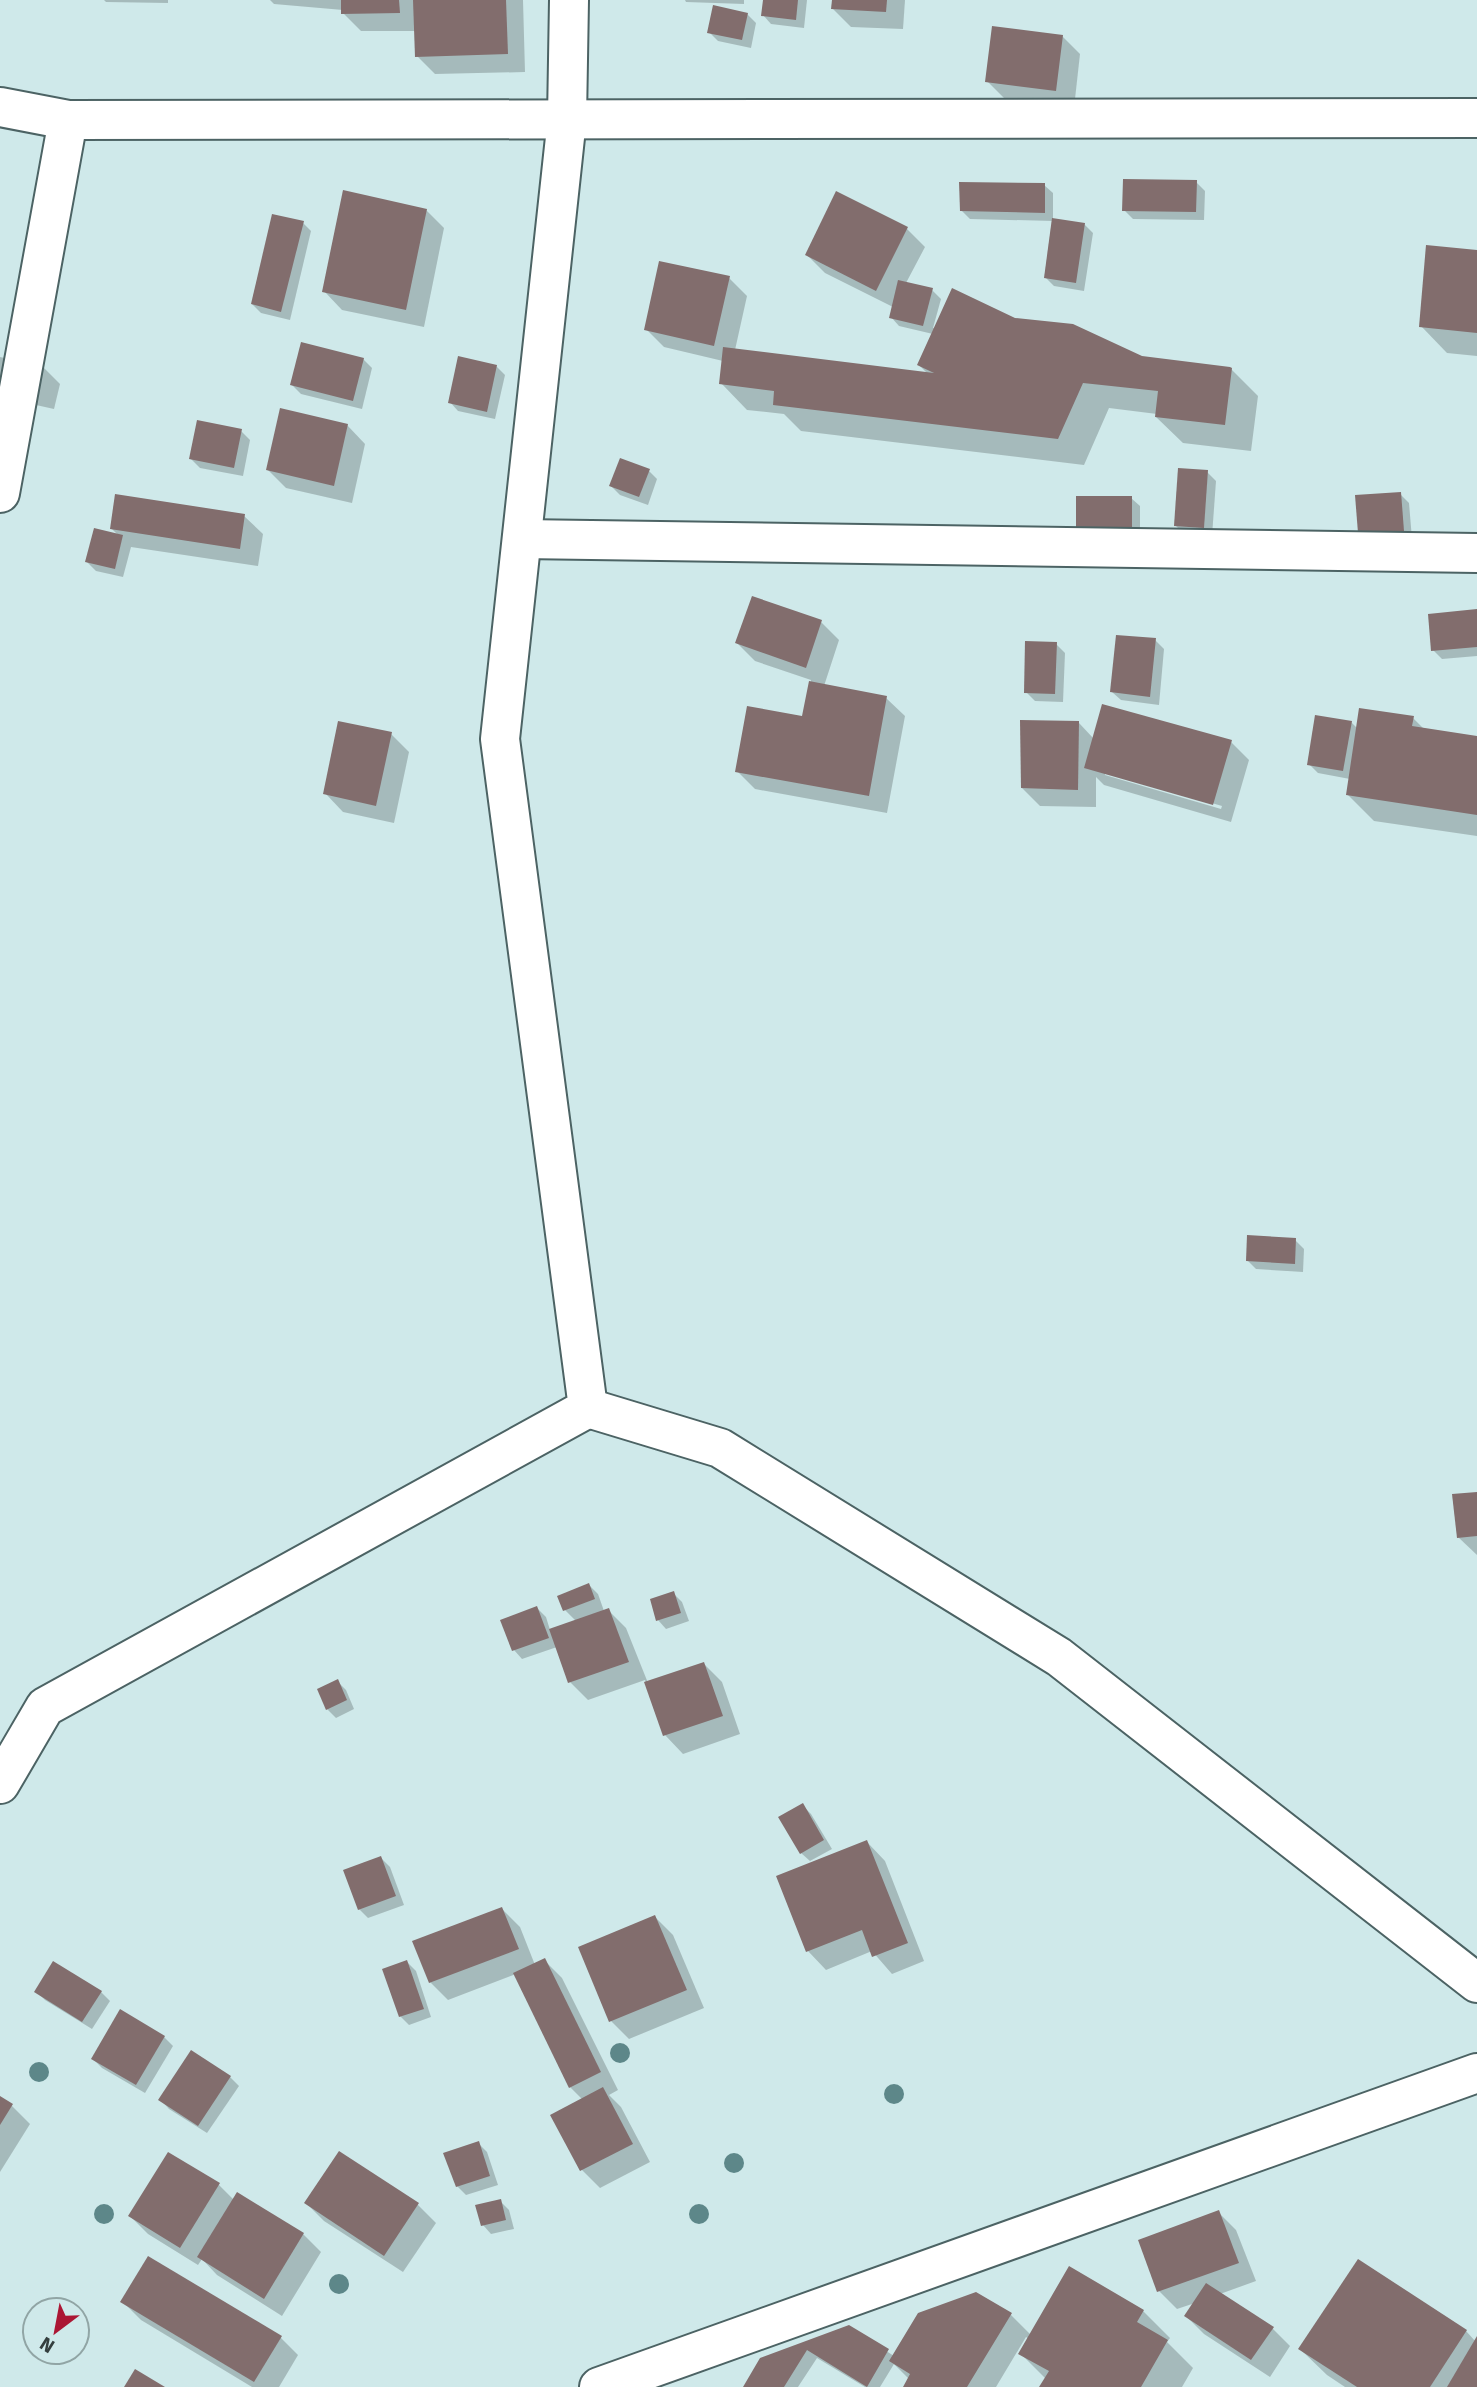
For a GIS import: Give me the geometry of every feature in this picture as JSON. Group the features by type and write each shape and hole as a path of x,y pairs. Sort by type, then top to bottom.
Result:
{"street":[{"path":"569,0 567,119 500,739 588,1408"},
{"path":"0,107 68,120 1477,118"},
{"path":"0,493 68,120"},
{"path":"522,539 1477,553"},
{"path":"0,1784 45,1707 588,1408 720,1448 1059,1657 1477,1983"},
{"path":"599,2387 1477,2073"}],"building":[{"path":"341,0 399,0 400,13 341,14"},
{"path":"413,0 506,0 508,54 415,57"},
{"path":"763,0 798,0 796,20 761,16"},
{"path":"832,0 887,0 886,12 831,9"},
{"path":"713,5 748,13 742,40 707,33"},
{"path":"992,26 1063,35 1056,91 985,82"},
{"path":"1123,179 1197,180 1196,212 1122,211"},
{"path":"959,182 1045,183 1045,213 960,211"},
{"path":"343,190 427,209 406,310 322,292"},
{"path":"836,191 908,227 876,291 805,255"},
{"path":"272,214 304,221 281,312 251,304"},
{"path":"1052,218 1085,223 1076,283 1044,278"},
{"path":"1426,245 1477,250 1477,333 1419,327"},
{"path":"659,261 730,276 714,346 644,330"},
{"path":"898,280 933,288 923,326 889,318"},
{"path":"952,288 1015,318 1073,324 1142,356 1232,368 1225,425 1155,417 1158,391 1083,383 1058,439 773,405 774,391 719,384 723,347 934,373 917,365"},
{"path":"301,342 364,358 353,401 290,385"},
{"path":"458,356 497,365 487,412 448,403"},
{"path":"280,408 348,424 334,486 266,470"},
{"path":"197,420 242,429 234,468 189,459"},
{"path":"620,458 650,469 639,497 609,486"},
{"path":"1178,468 1208,470 1204,528 1174,526"},
{"path":"1401,492 1404,531 1358,533 1355,495"},
{"path":"115,494 245,514 240,549 110,529"},
{"path":"1076,496 1132,496 1132,528 1076,529"},
{"path":"94,528 123,535 115,569 85,562"},
{"path":"752,596 822,620 806,668 735,643"},
{"path":"1477,609 1477,647 1431,651 1428,614"},
{"path":"1116,635 1156,638 1150,697 1110,692"},
{"path":"1025,641 1057,642 1055,694 1024,693"},
{"path":"809,681 887,696 869,796 735,772 747,706 802,716"},
{"path":"1102,704 1232,740 1213,805 1084,768"},
{"path":"1359,708 1414,716 1412,726 1477,736 1477,815 1346,795"},
{"path":"1315,715 1352,721 1343,771 1307,765"},
{"path":"1020,720 1079,721 1078,790 1021,788"},
{"path":"338,721 392,732 376,806 323,794"},
{"path":"1247,1235 1296,1238 1295,1264 1246,1261"},
{"path":"1477,1492 1477,1536 1457,1538 1452,1494"},
{"path":"589,1583 595,1599 563,1611 557,1596"},
{"path":"674,1591 681,1613 656,1621 650,1599"},
{"path":"537,1606 549,1638 512,1651 500,1620"},
{"path":"609,1608 629,1662 568,1683 549,1629"},
{"path":"704,1662 723,1716 663,1736 644,1682"},
{"path":"338,1679 347,1700 326,1710 317,1689"},
{"path":"803,1803 824,1840 800,1854 778,1817"},
{"path":"867,1840 908,1943 872,1957 862,1930 806,1952 776,1876"},
{"path":"381,1856 396,1896 358,1910 343,1870"},
{"path":"502,1907 519,1949 429,1983 412,1941"},
{"path":"655,1915 687,1990 609,2022 578,1947"},
{"path":"545,1958 601,2072 569,2088 513,1973"},
{"path":"407,1960 424,2009 399,2017 382,1969"},
{"path":"53,1961 102,1991 82,2022 34,1992"},
{"path":"120,2009 165,2036 136,2085 91,2059"},
{"path":"191,2050 231,2076 198,2126 158,2100"},
{"path":"603,2087 633,2144 580,2171 550,2115"},
{"path":"0,2096 13,2104 0,2125"},
{"path":"479,2141 490,2176 456,2187 443,2153"},
{"path":"339,2151 419,2203 384,2256 304,2203"},
{"path":"168,2152 220,2183 180,2248 128,2216"},
{"path":"237,2192 304,2233 264,2299 197,2257"},
{"path":"501,2199 506,2220 481,2226 475,2205"},
{"path":"1219,2210 1239,2263 1157,2292 1138,2240"},
{"path":"148,2256 282,2336 254,2382 120,2302"},
{"path":"1358,2259 1467,2330 1430,2387 1357,2387 1298,2349"},
{"path":"1069,2266 1144,2310 1137,2322 1168,2340 1141,2387 1039,2387 1049,2371 1018,2354"},
{"path":"1206,2283 1274,2327 1251,2360 1184,2316"},
{"path":"976,2292 1012,2313 967,2387 903,2387 910,2374 889,2361 918,2313"},
{"path":"849,2325 889,2349 867,2387 807,2350 784,2387 743,2387 760,2358"},
{"path":"1477,2336 1477,2387 1447,2387"},
{"path":"135,2369 165,2387 124,2387"}]}
